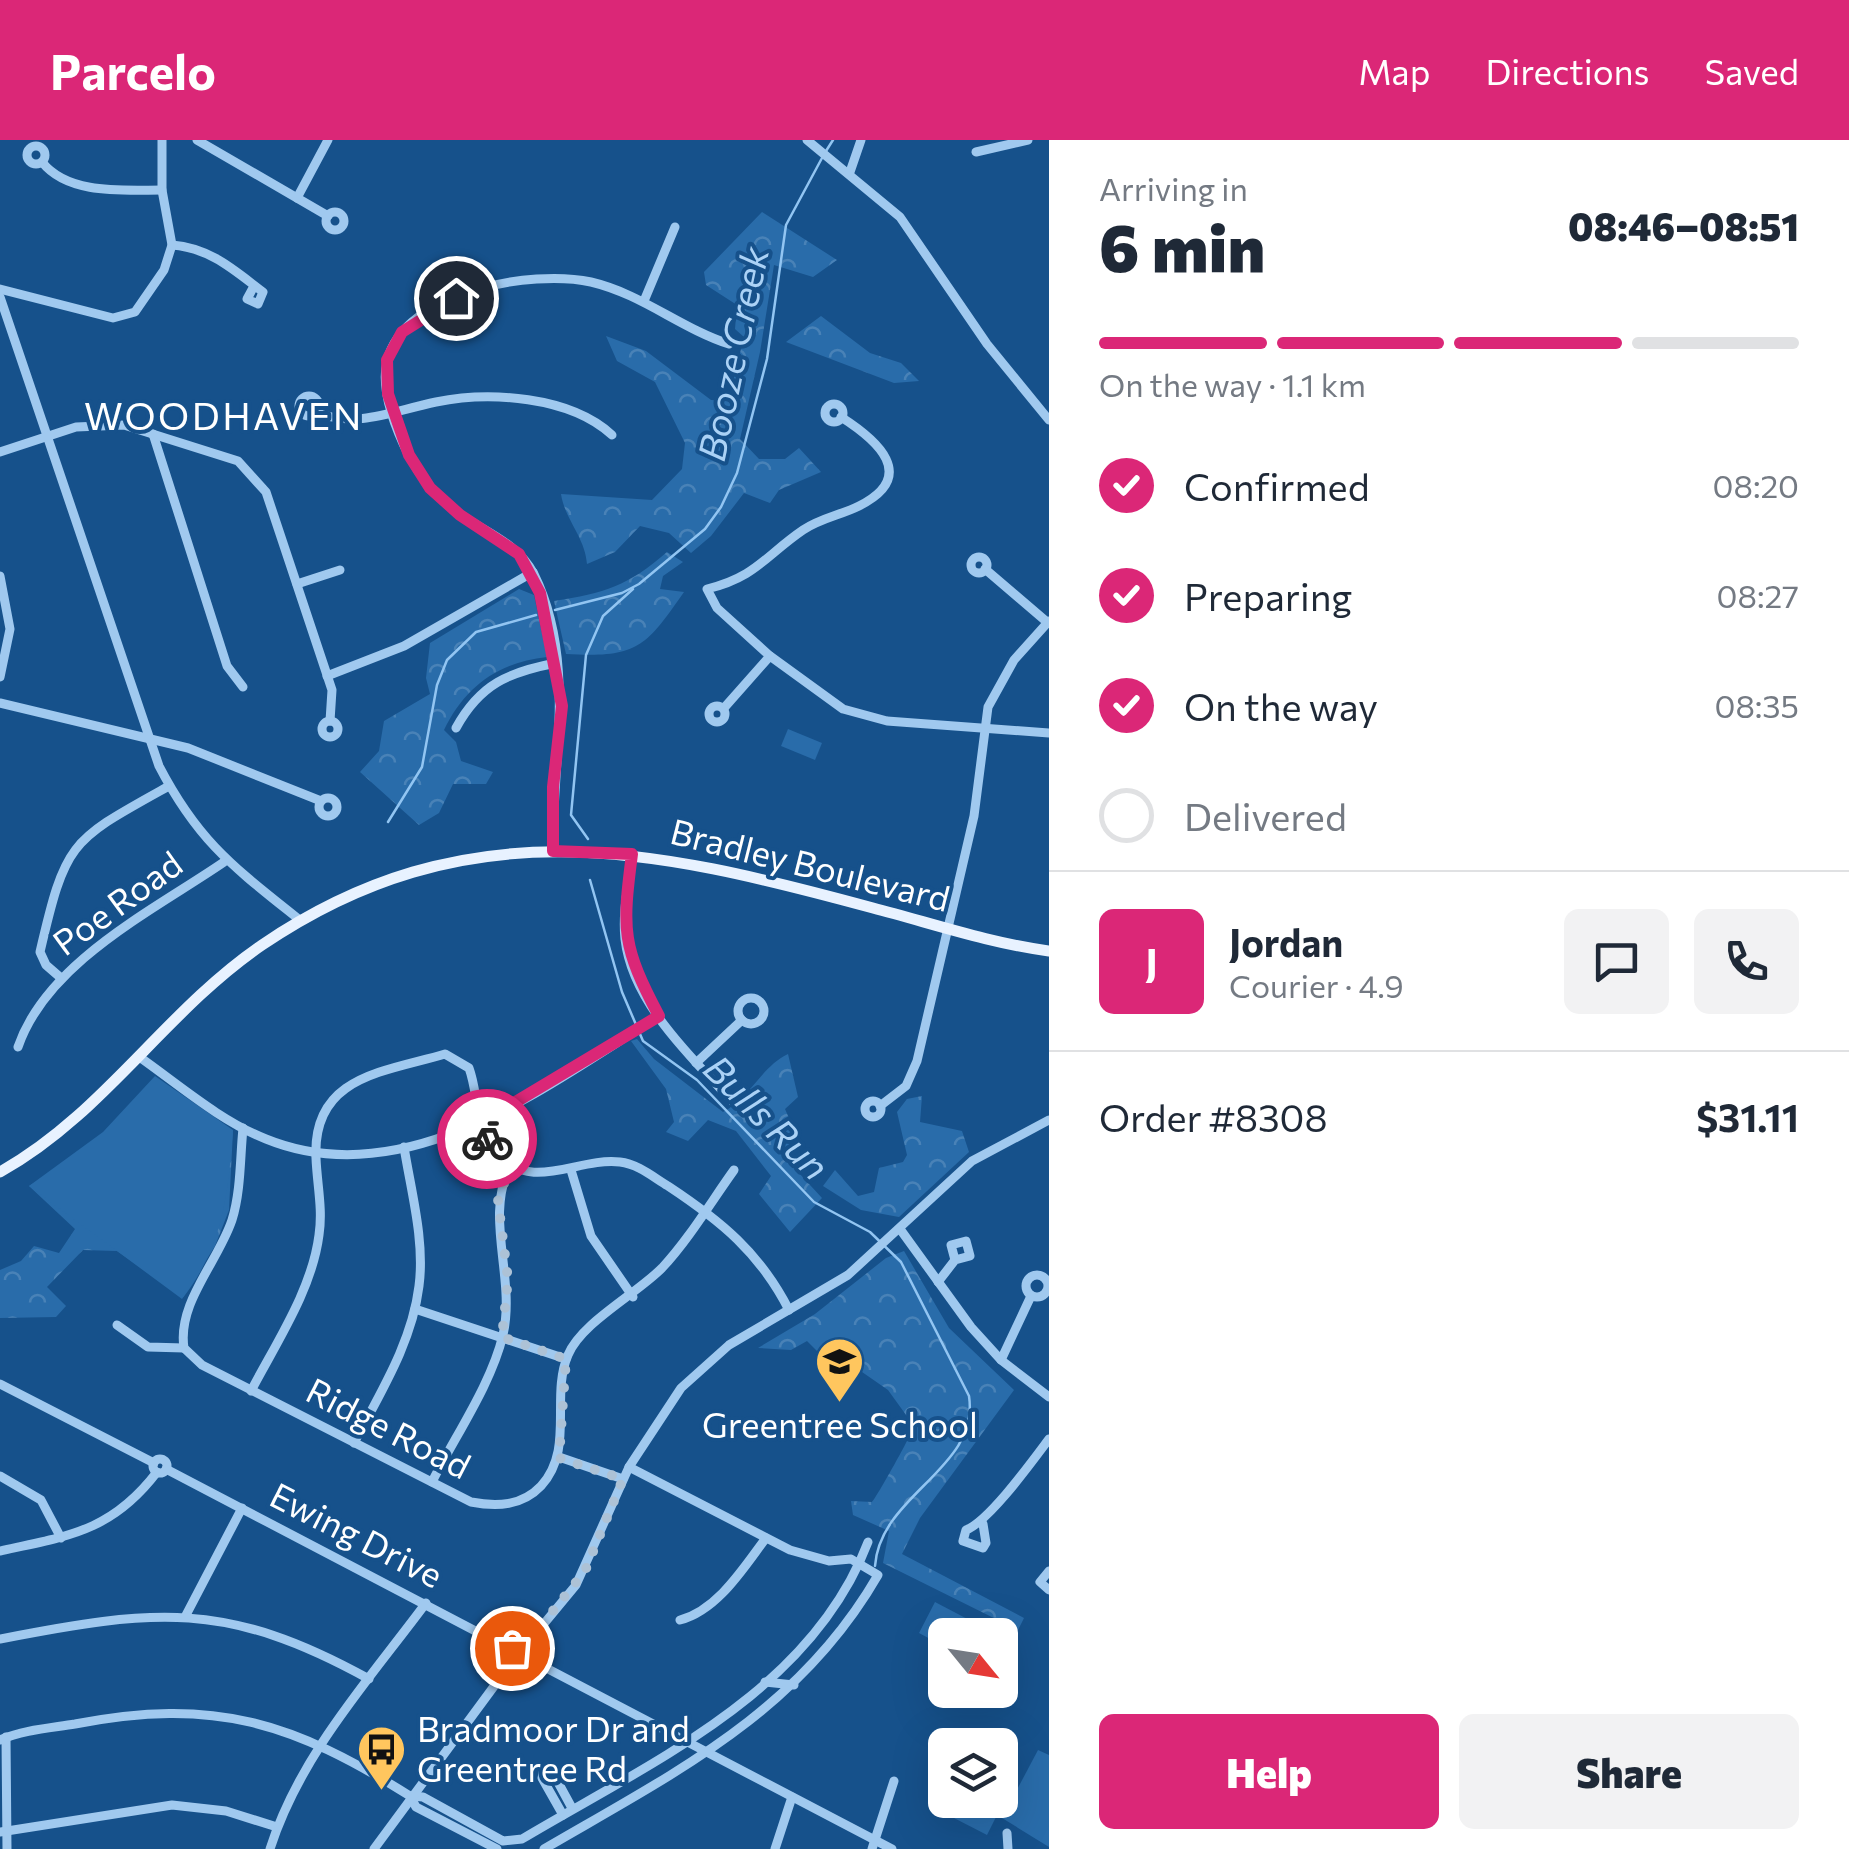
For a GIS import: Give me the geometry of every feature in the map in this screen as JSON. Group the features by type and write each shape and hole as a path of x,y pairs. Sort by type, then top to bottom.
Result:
{"main road":[{"name":"Bradley Boulevard","path":"0,1172 79,1117 210,985 301,920 417,873 486,857 553,851 632,854 723,868 1049,951"}],"street":[{"path":"0,289 124,318 136,312 164,270 172,245 162,190 162,140"},
{"path":"198,140 328,216"},
{"path":"297,198 328,140"},
{"path":"807,140 850,172 900,218 987,344 1049,420"},
{"path":"850,172 860,140"},
{"path":"976,152 1028,140"},
{"path":"42,162 53,176 92,187 162,190"},
{"path":"644,301 672,244 675,227"},
{"path":"172,245 204,250 244,274 253,288"},
{"path":"553,851 553,787 562,706 556,663 533,572 510,545 460,515 430,488 409,455 386,377 393,345 416,320 456,298 501,281 547,276 595,283 644,301 701,335 729,344"},
{"path":"0,297 148,740 169,786 224,862 301,920"},
{"path":"316,413 344,421 394,414 450,399 508,398 588,417 612,435"},
{"path":"842,417 874,438 884,450 889,465 886,482 876,496 801,532 748,577 706,589 717,608 825,699 864,716 1049,733"},
{"path":"0,452 102,423 153,434 238,461 254,474 266,492 328,676 330,721"},
{"path":"153,434 228,666 243,687"},
{"path":"880,1106 906,1086 917,1061 974,816 983,728 996,687 1048,622 985,569"},
{"path":"297,584 340,570"},
{"path":"328,676 404,646 533,572"},
{"path":"0,576 10,629 0,677"},
{"path":"724,708 770,656"},
{"path":"456,728 470,703 492,682 516,671 556,663"},
{"path":"0,703 254,771 321,801"},
{"path":"61,978 46,966 40,952 63,864 89,832 169,786"},
{"path":"632,854 625,942 634,970 659,1016 732,1101"},
{"name":"Poe Road","path":"18,1048 30,1018 61,978 224,862"},
{"path":"138,1056 243,1128 276,1143 315,1152 404,1146 482,1122 659,1016"},
{"path":"696,1062 742,1020"},
{"path":"251,1391 301,1294 315,1256 321,1214 315,1152 326,1108 344,1086 445,1054 469,1068 494,1152 510,1166 534,1173 600,1162 632,1165 705,1210 754,1252 789,1310"},
{"path":"374,1849 410,1796 585,1571 629,1466 664,1408 690,1378 729,1345 836,1283 972,1161 1049,1120"},
{"path":"117,1325 148,1348 184,1348 184,1316 218,1258 233,1216 243,1128"},
{"path":"354,1444 401,1351 415,1309 420,1252 404,1146"},
{"path":"432,1482 502,1337 508,1279 498,1201 510,1166"},
{"path":"570,1170 590,1236 633,1297"},
{"path":"623,1479 559,1458 566,1359 580,1333 633,1297 666,1264 734,1170"},
{"path":"900,1229 1001,1360 1049,1397"},
{"path":"938,1282 956,1260"},
{"path":"1001,1360 1031,1296"},
{"path":"415,1309 566,1359"},
{"name":"Ridge Road","path":"184,1348 202,1365 471,1502 506,1505 539,1488 559,1458"},
{"name":"Ewing Drive","path":"0,1384 520,1652 874,1845 892,1849"},
{"path":"983,1524 996,1501 1049,1439"},
{"path":"544,1849 710,1753 794,1685 840,1633 878,1575 860,1564 808,1557 629,1466"},
{"path":"0,1551 91,1530 117,1515 159,1468"},
{"path":"0,1476 41,1500 61,1538"},
{"path":"185,1617 242,1508"},
{"path":"680,1620 700,1612 716,1598 766,1538"},
{"path":"6,1849 2,1738 116,1716 180,1712 250,1721 321,1743 410,1796 423,1797 512,1845 690,1742 766,1682 816,1630 860,1564 868,1542"},
{"path":"1049,1571 1040,1582 1049,1590"},
{"path":"270,1849 295,1784 321,1743 426,1603"},
{"path":"0,1640 112,1618 185,1617 274,1634 318,1651 369,1680"},
{"path":"766,1682 794,1685"},
{"path":"874,1845 894,1781"},
{"path":"410,1796 416,1808 496,1849"},
{"path":"775,1849 792,1797"},
{"path":"3,1832 172,1806 226,1811 277,1827"},
{"path":"1006,1833 1008,1849"}],"green space":[{"path":"762,212 837,260 813,277 774,265 740,439 759,459 785,459 799,448 821,472 779,490 770,503 744,493 711,536 691,553 669,533 640,526 615,552 587,564 561,494 652,500 682,469 685,443 655,382 617,361 606,336 646,351 711,400 728,401 744,337 735,329 737,305 706,285 704,272"},
{"path":"821,316 870,353 901,363 919,381 894,383 786,342"},
{"path":"667,552 683,562 663,576 660,589 684,592 659,626 624,651 566,654 554,601 615,586"},
{"path":"519,589 534,595 547,657 514,664 485,679 452,714 444,730 456,742 461,761 493,772 486,784 453,784 439,813 419,825 360,772 379,751 384,721 430,694 426,678 430,643"},
{"path":"788,729 822,743 815,760 781,746"},
{"path":"637,1039 654,1059 723,1112 770,1066 788,1054 798,1097 785,1109 798,1139 786,1159 822,1198 790,1232 759,1194 771,1176 736,1131 708,1120 688,1141 666,1132 674,1122 666,1089 631,1041"},
{"path":"155,1076 233,1130 229,1177 215,1240 182,1299 29,1186 103,1132"},
{"path":"922,1096 920,1122 962,1131 969,1152 899,1217 861,1210 823,1186 835,1170 858,1196 874,1192 879,1168 903,1162 907,1155 897,1112 907,1099"},
{"path":"233,1130 229,1210 215,1246 183,1297 117,1251 83,1250 47,1287 66,1306 56,1317 0,1318 0,1270 21,1261 34,1246 59,1253 75,1229 29,1186 110,1137"},
{"path":"904,1251 949,1328 1014,1390 920,1518 902,1554 1024,1618 1018,1630 1018,1618 994,1618 883,1563 889,1531 853,1515 851,1501 872,1502 914,1426 888,1390 852,1365 836,1370 807,1341 791,1350 758,1348 815,1314 886,1258"},
{"path":"935,1602 966,1618 928,1618 928,1638 919,1633"},
{"path":"1038,1750 1049,1755 1049,1847 1002,1818 1018,1818 1018,1788"},
{"path":"954,1818 996,1818 987,1835"}],"waterway":[{"name":"Booze Creek","path":"826,151 833,140"},
{"name":"Booze Creek","path":"555,610 622,593 639,584 705,529 721,507 737,473 767,359 786,225 822,158"},
{"name":"Bulls Run","path":"588,839 571,815 586,655 603,616 633,589"},
{"name":"Booze Creek","path":"388,822 422,767 437,685 447,660 476,632 536,615"},
{"name":"Bulls Run","path":"590,880 622,992 643,1041 697,1080 814,1202 870,1232 901,1262 969,1396 968,1421 960,1443 893,1519 881,1541 875,1566"}],"way so far":[{"path":"487,1139 494,1152 510,1166 498,1201 508,1279 502,1337 566,1359 559,1458 623,1479 597,1546 576,1586 520,1652 512,1648"}],"place":[{"name":"Greentree School","path":"840,1404"},
{"name":"Bradmoor Dr and Greentree Rd","path":"382,1792"}],"district":[{"name":"WOODHAVEN","path":"224,417"}],"route":[{"path":"456,298 402,332 387,360 388,394 409,455 430,488 460,515 510,545 533,572 562,698 553,787 553,851 632,854 625,942 634,970 659,1016 482,1122 487,1139"}]}
